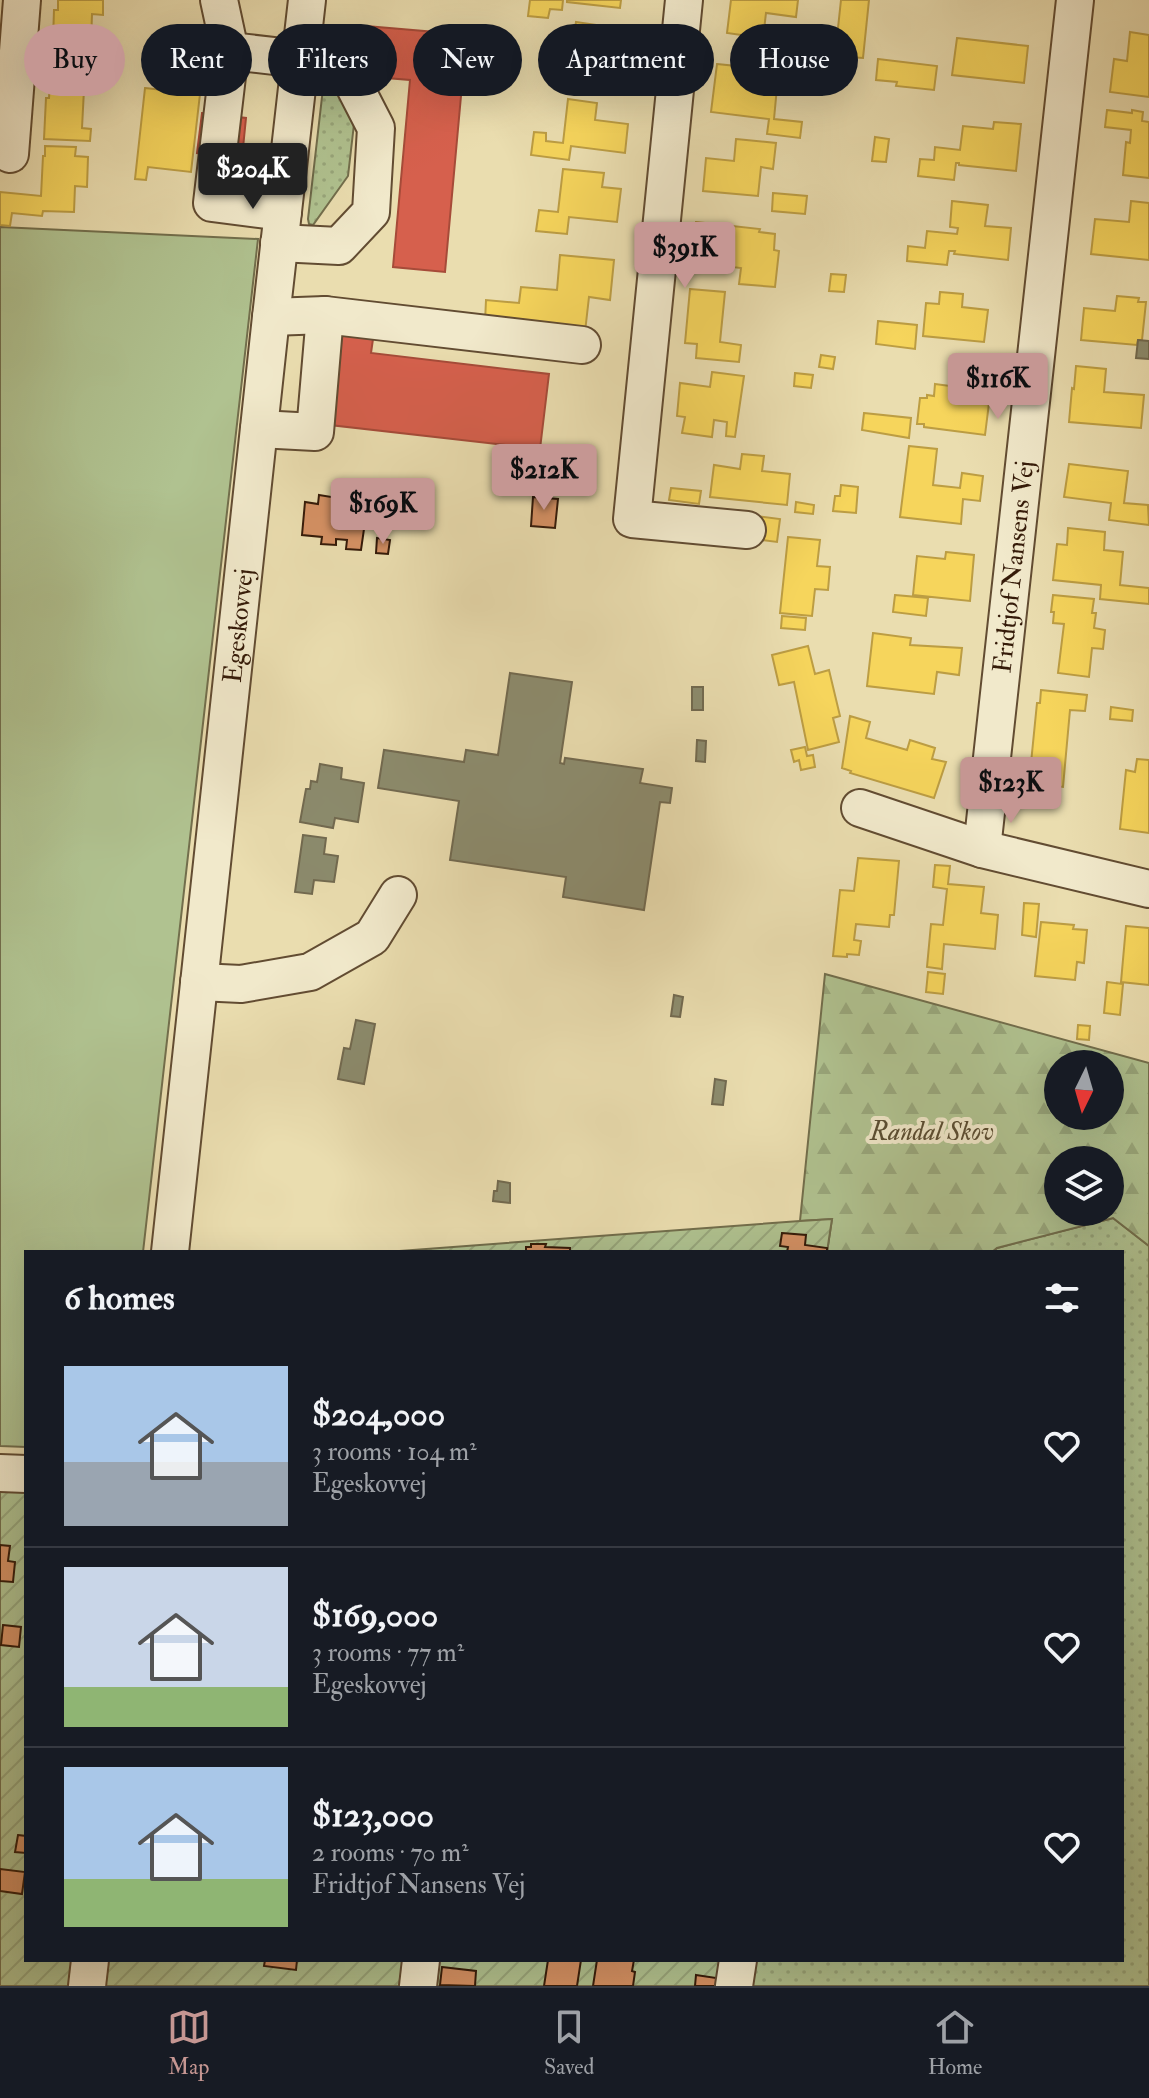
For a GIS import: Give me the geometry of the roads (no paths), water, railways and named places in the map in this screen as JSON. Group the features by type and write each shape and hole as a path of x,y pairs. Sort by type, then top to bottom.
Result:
{"street":[{"path":"10,154 22,0"},
{"path":"219,0 224,24"},
{"name":"Egeskovvej","path":"304,24 307,0"},
{"path":"684,0 632,519 747,530"},
{"name":"Fridtjof Nansens Vej","path":"982,849 1075,0"},
{"path":"225,96 212,203 339,246 371,212 376,128 360,96"},
{"name":"Egeskovvej","path":"170,1250 296,96"},
{"path":"259,429 315,432 325,315"},
{"path":"271,317 325,315 582,345"},
{"path":"860,808 982,849 1149,889"},
{"path":"199,982 241,984 310,972 372,937 398,895"},
{"path":"0,1473 24,1474"},
{"path":"87,1986 90,1962"},
{"path":"418,1986 421,1962"},
{"path":"734,1986 738,1962"}],"park label":[{"name":"Randal Skov","path":"932,1131"}]}
